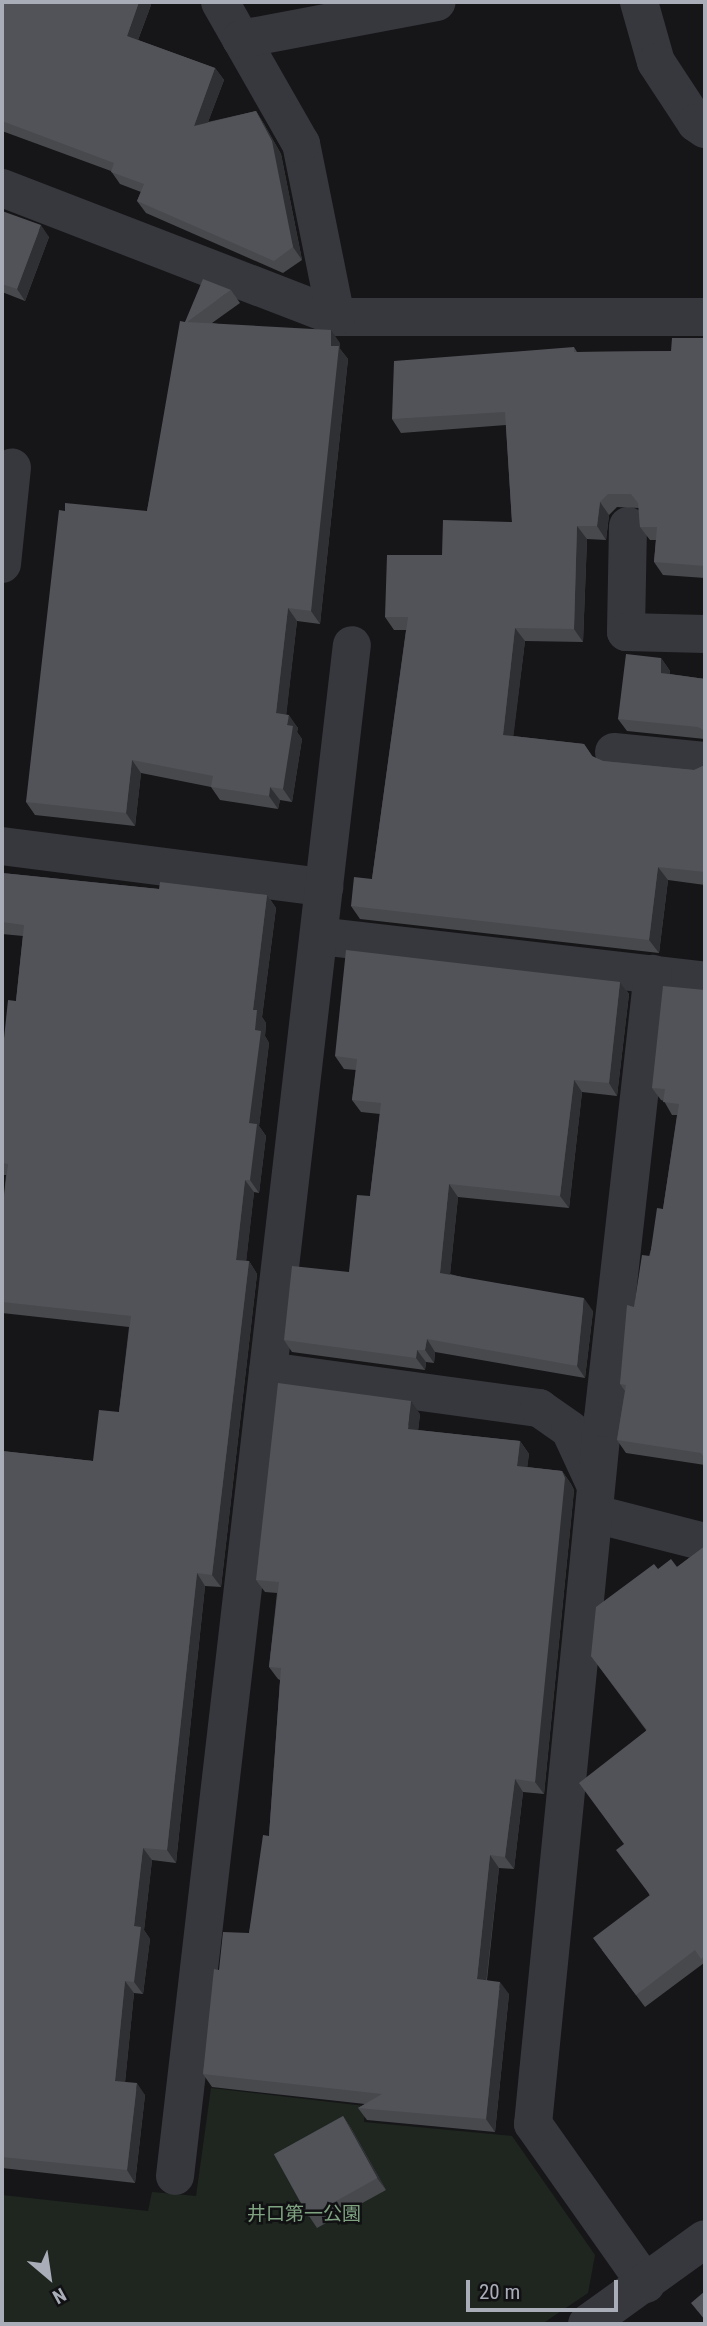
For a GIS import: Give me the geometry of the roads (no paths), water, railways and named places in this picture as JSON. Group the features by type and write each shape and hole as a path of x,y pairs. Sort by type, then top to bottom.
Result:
{"street":[{"path":"220,2 301,144 336,317"},
{"path":"241,39 437,2"},
{"path":"639,2 656,62 696,123 705,129"},
{"path":"2,188 336,317 705,317"},
{"path":"2,564 12,468"},
{"path":"628,526 626,632 705,634"},
{"path":"176,2176 352,645"},
{"path":"614,752 705,761"},
{"path":"2,846 324,887"},
{"path":"319,936 705,981"},
{"path":"646,2284 533,2124 653,975"},
{"path":"268,1371 539,1408 570,1430 596,1502 705,1542"},
{"path":"587,2324 705,2239"}],"park label":[{"name":"井口第一公園","path":"304,2214"}]}
